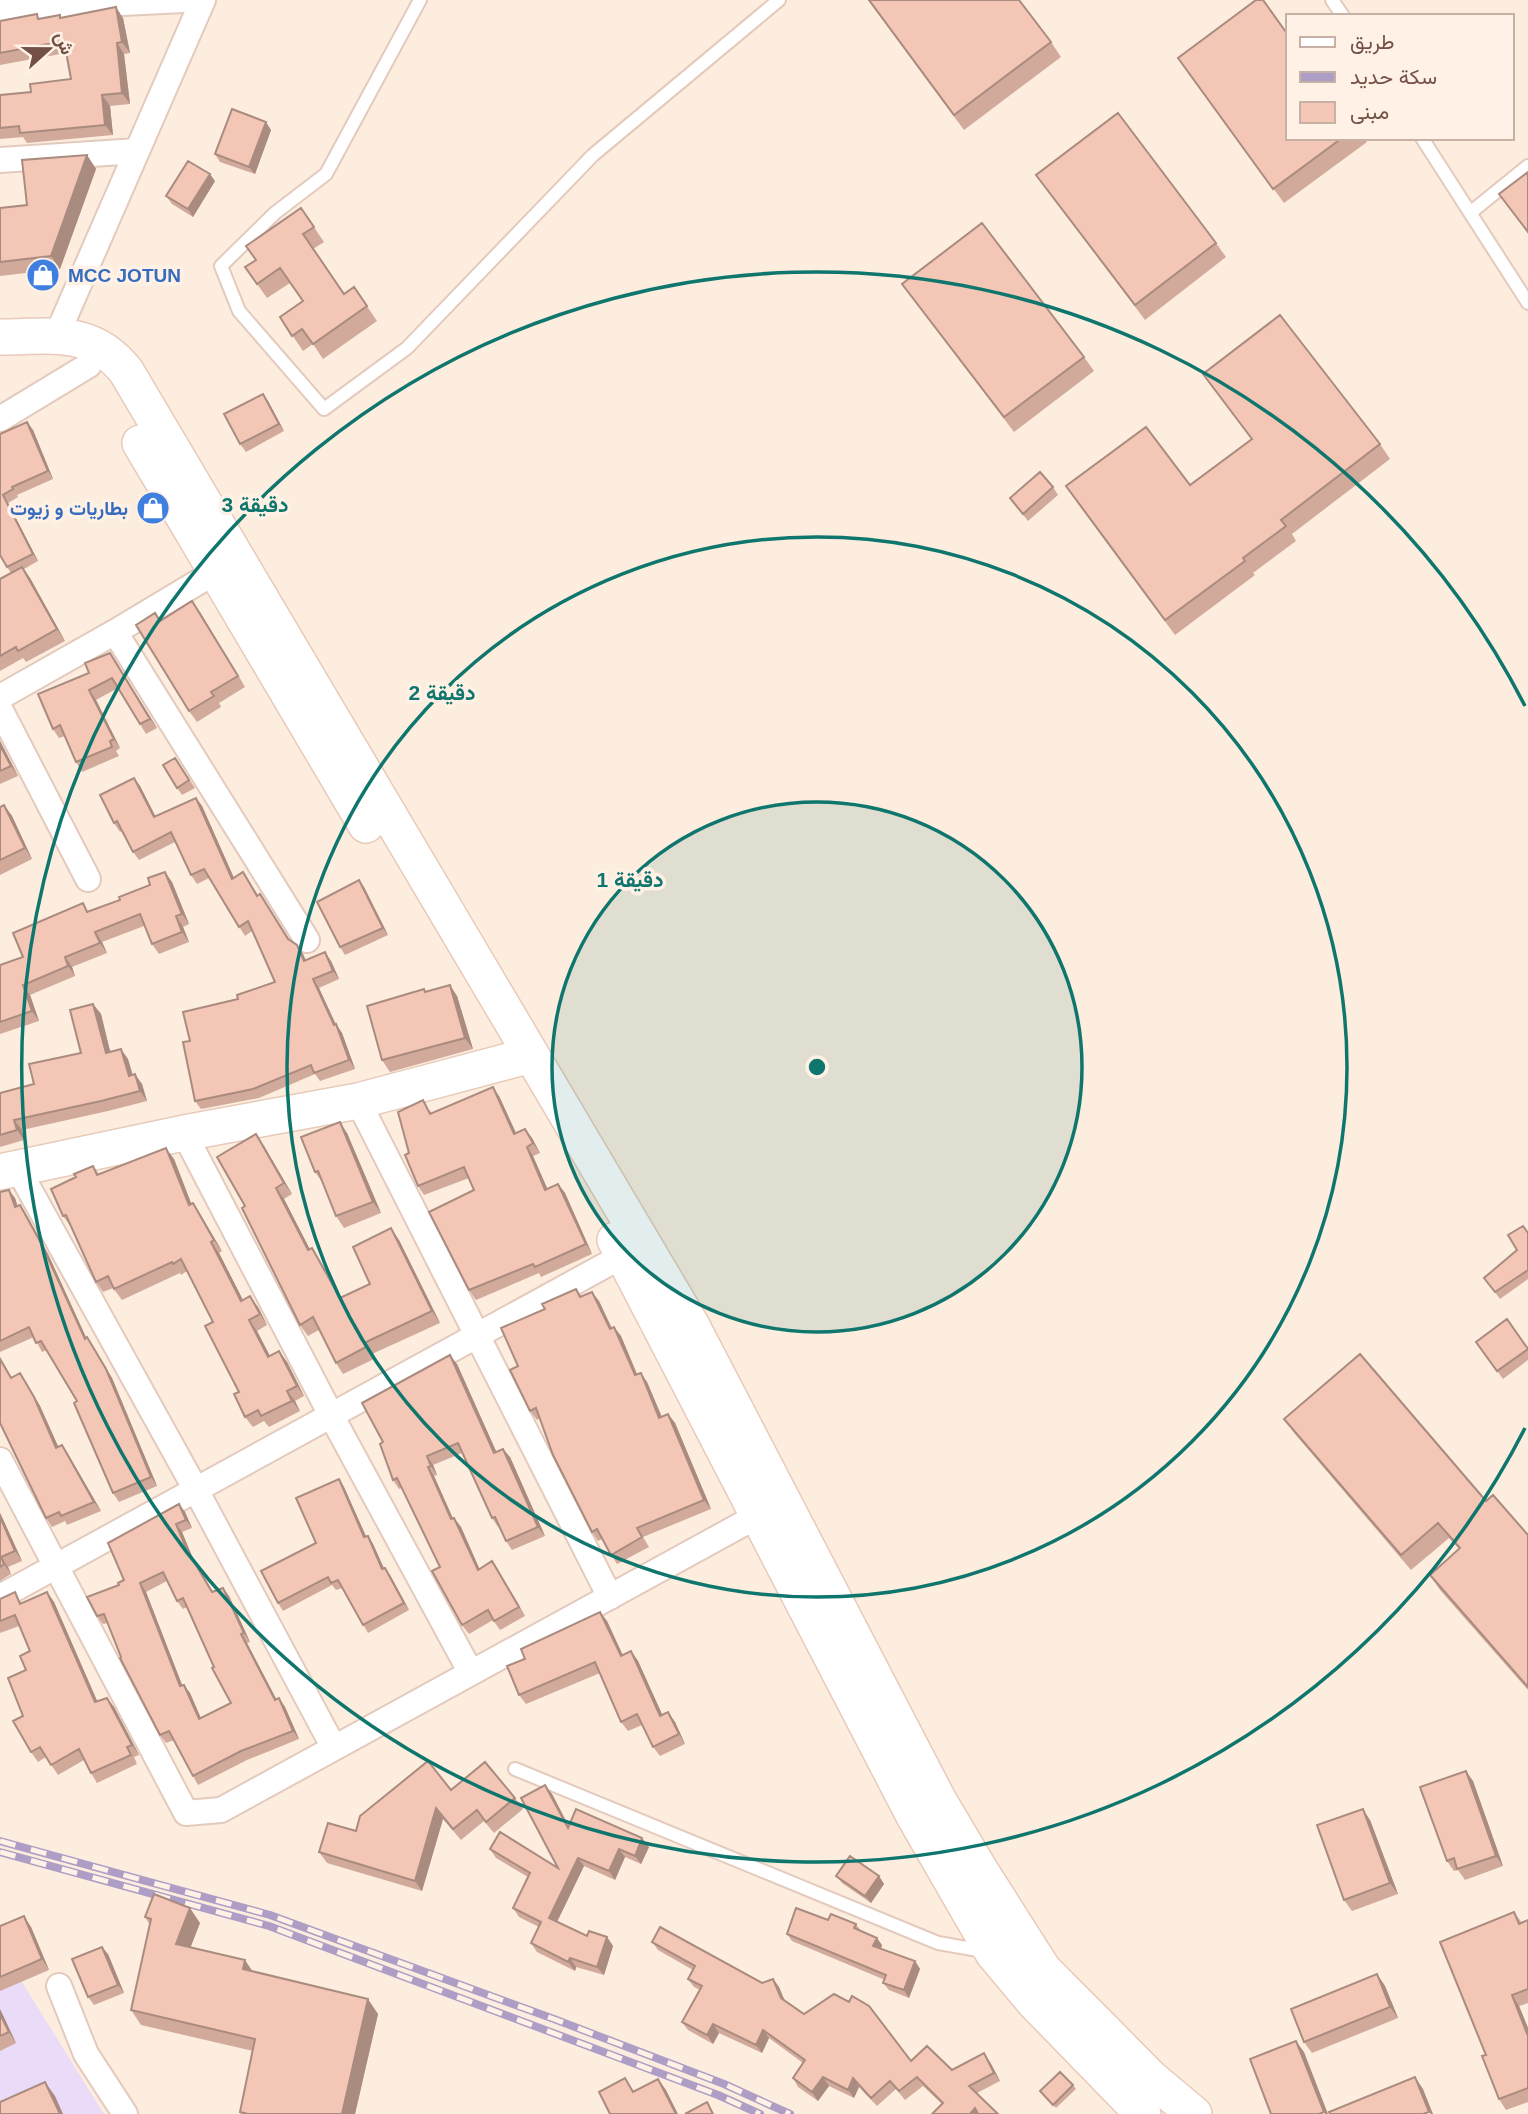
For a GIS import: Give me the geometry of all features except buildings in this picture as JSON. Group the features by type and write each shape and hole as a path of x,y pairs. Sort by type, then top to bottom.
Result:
{"main road":[{"path":"0,337 73,337 103,348 116,359 226,566"},
{"path":"56,337 89,365 107,386 226,566 520,1059 692,1326 771,1509 914,1816 993,1953 1034,2002 1143,2114"},
{"path":"9,1170 184,1133 358,1101 520,1059"},
{"path":"520,1059 624,1255 939,1801 1042,1969 1151,2078 1194,2114"}],"street":[{"path":"0,9 184,0"},
{"path":"56,337 203,0"},
{"path":"0,160 137,150"},
{"path":"0,419 89,365"},
{"path":"0,697 226,566"},
{"path":"115,632 307,940"},
{"path":"0,709 88,879"},
{"path":"358,1101 610,1597"},
{"path":"184,1133 331,1415 471,1673"},
{"path":"9,1170 195,1490 334,1748"},
{"path":"0,1597 624,1255"},
{"path":"0,1460 186,1813 221,1810 771,1509"},
{"path":"59,1986 86,2054 125,2114"}],"lane":[{"path":"420,0 326,174 275,213 221,266 239,311 324,409 407,348 593,155 779,0"},
{"path":"1423,140 1528,303"},
{"path":"1470,213 1528,166"},
{"path":"515,1769 938,1942 993,1953"}],"shaded area":[{"path":"0,1947 104,2114 0,2114"}],"railway":[{"path":"0,1841 270,1915 724,2084 790,2114"},
{"path":"0,1852 269,1926 718,2095 760,2114"}],"place":[{"name":"MCC JOTUN","path":"43,275"},
{"name":"بطاريات و زيوت","path":"153,508"}]}
